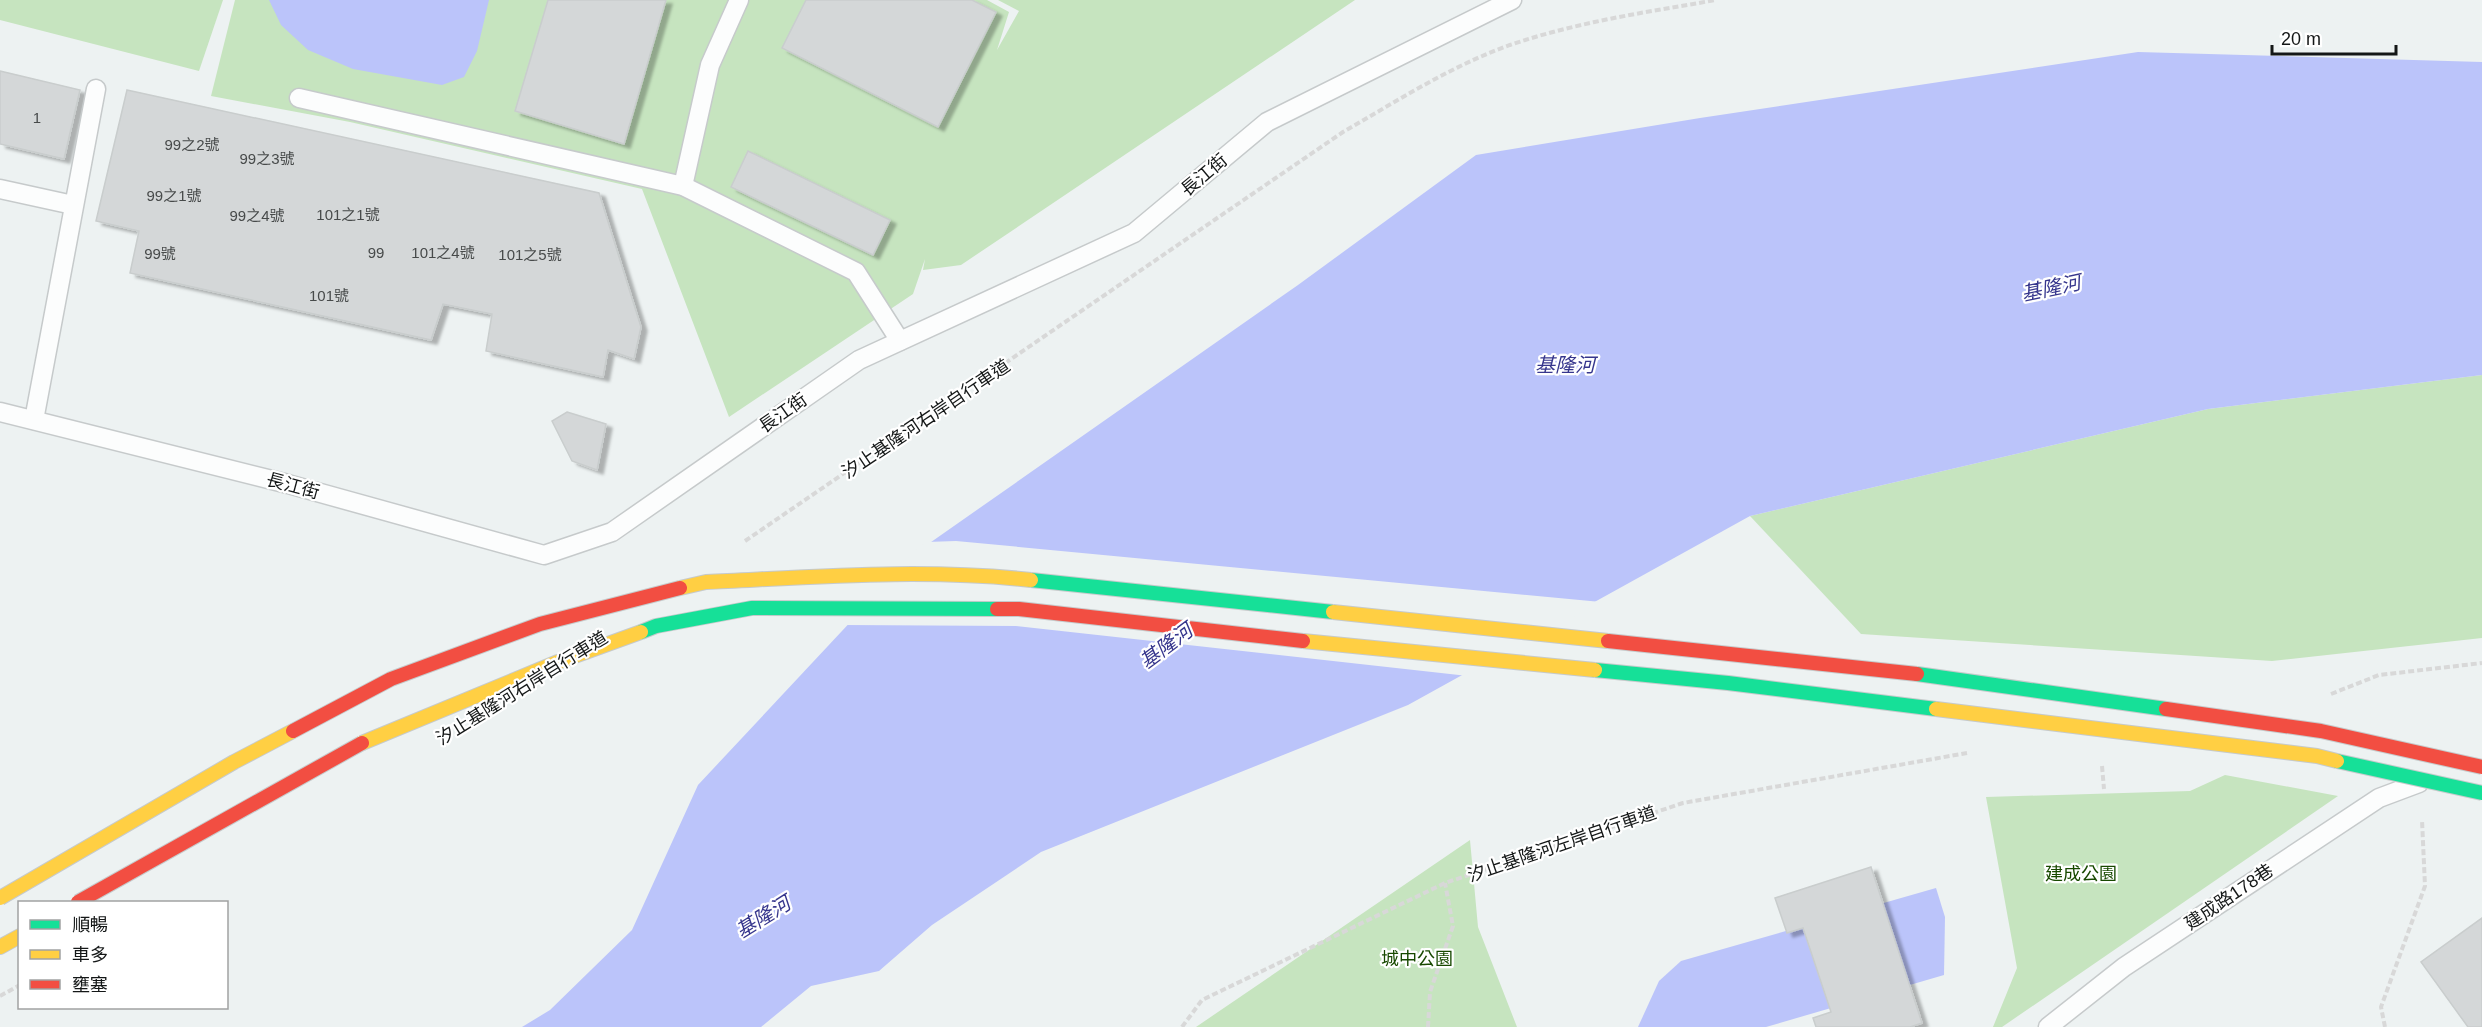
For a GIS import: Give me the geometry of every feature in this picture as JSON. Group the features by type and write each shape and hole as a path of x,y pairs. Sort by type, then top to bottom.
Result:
{"highway":[{"path":"0,898 234,762 391,679 540,624 706,582 873,574 987,575 1929,675 2321,732 2482,767"},
{"path":"82,901 359,744 558,662 656,626 752,608 1019,609 1227,633 1728,683 2317,756 2482,794"},
{"path":"0,947 18,937"}],"lane":[{"path":"683,186 710,65 739,0"},
{"name":"長江街","path":"0,412 288,484 544,555 612,532 859,360 1134,233 1268,122 1512,0"},
{"path":"34,420 96,89"},
{"path":"299,98 683,186 856,272 900,341"},
{"path":"0,189 73,205"},
{"name":"建成路178巷","path":"2049,1027 2124,967 2379,798 2482,756"}],"path":[{"name":"汐止基隆河右岸自行車道","path":"743,543 1343,132 1439,76 1508,46 1566,28 1716,0"},
{"name":"汐止基隆河左岸自行車道","path":"1182,1027 1202,1000 1445,883 1683,803 1977,751"},
{"path":"2102,765 2104,789"},
{"path":"2385,1027 2381,1007 2410,921 2425,886 2424,835 2419,783"},
{"path":"1428,1027 1430,992 1453,926 1445,883"},
{"path":"0,996 18,986"}],"green space":[{"path":"0,0 223,0 199,71 0,20"},
{"path":"235,0 987,0 1009,12 997,50 1019,11 998,0 1355,0 961,265 923,270 925,259 913,294 729,417 642,189 350,122 211,96"},
{"path":"2482,375 2482,638 2272,661 1861,634 1750,516 2208,409"},
{"name":"建成公園","path":"2225,775 2338,796 2002,1027 1993,1027 2017,968 1986,797 2190,791"},
{"name":"城中公園","path":"1470,840 1478,927 1517,1027 1196,1027"}],"water":[{"path":"269,0 489,0 477,51 464,77 442,85 353,69 308,50 281,25"},
{"name":"基隆河","path":"2138,52 2482,62 2482,375 2208,409 1750,516 1408,705 1041,852 932,925 879,971 811,986 761,1027 522,1027 550,1010 632,930 698,785 914,554 1298,285 1476,155 1700,118"},
{"path":"1936,888 1945,917 1944,975 1766,1027 1638,1027 1659,981 1681,961"}],"pier":[{"path":"956,541 1601,602 1468,676 1016,626 845,625 913,552 926,542"}],"building":[{"path":"548,0 666,0 624,144 515,111"},
{"path":"806,0 972,0 996,12 938,127 782,48"},
{"path":"0,71 80,90 64,159 0,144"},
{"path":"127,90 599,193 641,327 634,359 608,350 603,377 486,351 492,314 443,304 431,340 130,273 139,231 96,221"},
{"path":"748,151 890,220 873,255 731,187"},
{"path":"567,412 606,424 597,470 572,461 552,421"},
{"path":"1871,867 1922,1023 1910,1027 1816,1027 1813,1018 1831,1012 1803,928 1787,933 1775,898"},
{"path":"2482,918 2482,1027 2468,1027 2421,962"}],"traffic: slow":[{"path":"680,588 706,582 909,574 990,576 1031,580"},
{"path":"1333,612 1608,641"},
{"path":"362,743 558,662 641,632"},
{"path":"1303,641 1595,670"},
{"path":"1936,709 2317,756 2337,761"},
{"path":"0,898 234,762 293,731"},
{"path":"0,947 18,937"}],"traffic: fast":[{"path":"1031,580 1333,612"},
{"path":"641,632 656,626 752,608 997,609"},
{"path":"1595,670 1728,683 1936,709"},
{"path":"1917,674 2166,709"},
{"path":"2337,761 2482,793"}],"traffic: jam":[{"path":"293,731 391,679 540,624 680,588"},
{"path":"997,609 1019,609 1303,641"},
{"path":"1608,641 1917,674"},
{"path":"2166,709 2321,731 2482,767"},
{"path":"80,901 362,743"}]}
